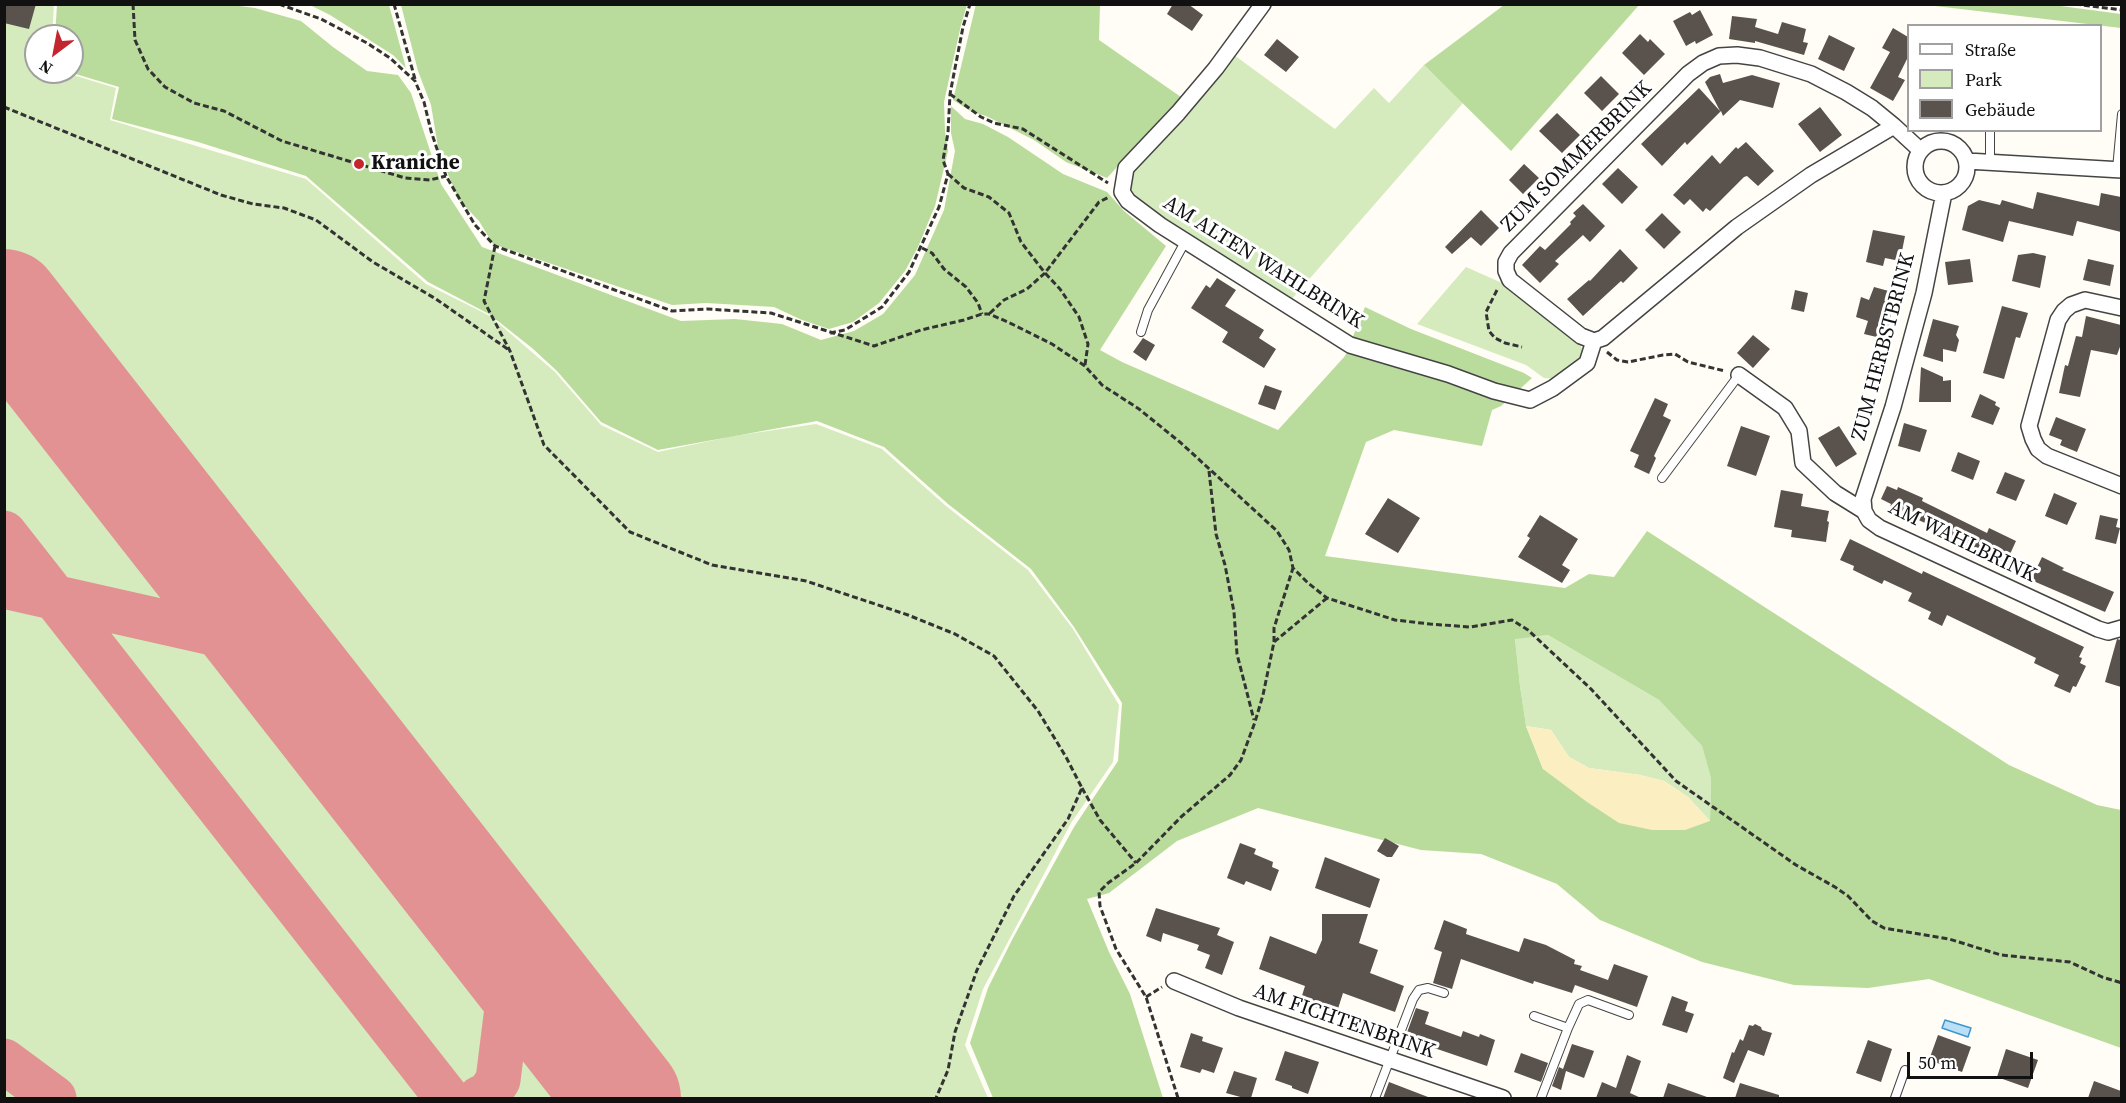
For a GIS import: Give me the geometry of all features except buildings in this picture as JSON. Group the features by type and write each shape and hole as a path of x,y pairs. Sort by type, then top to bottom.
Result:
{"street":[{"path":"1122,192 1123,176 1131,161 1178,113 1216,68 1263,4"},
{"name":"ZUM SOMMERBRINK","path":"1508,277 1506,262 1511,253 1688,74 1719,57 1737,55 1760,58 1811,74 1872,108 1920,150"},
{"path":"1508,277 1581,336 1594,341 1603,338 1737,227 1811,175 1894,126"},
{"path":"1947,141 1957,146 1967,161 1967,174 1963,182 1954,190 1944,193 1929,190 1917,177 1915,166 1920,150 1935,142 1947,141"},
{"path":"1967,161 2119,170"},
{"name":"AM ALTEN WAHLBRINK","path":"1122,192 1137,210 1350,345 1530,400 1552,388 1587,363 1594,341"},
{"name":"ZUM HERBSTBRINK","path":"1864,511 1863,499 1893,407 1923,293 1944,193"},
{"path":"2121,308 2085,300 2064,311 2058,321 2030,426 2038,448 2047,456 2121,486"},
{"name":"AM WAHLBRINK","path":"1739,375 1785,408 1798,431 1803,463 1835,493 1864,511 1869,520 1891,533 2098,629 2120,632"},
{"name":"AM FICHTENBRINK","path":"1174,981 1239,1008 1503,1098"}],"lane":[{"path":"2119,170 2121,114"},
{"path":"1990,132 1990,161"},
{"path":"1140,333 1148,310 1186,240"},
{"path":"1662,478 1739,375"},
{"path":"1376,1098 1413,999 1419,990 1428,988 1444,993"},
{"path":"1541,1098 1579,1004 1588,1000 1629,1015"},
{"path":"1534,1016 1568,1028"},
{"path":"1895,1098 1905,1070"}],"path":[{"path":"133,4 135,40 148,69 165,87 184,98 224,111 282,141 330,156 405,178 430,180 446,176"},
{"path":"279,4 321,19 367,44 390,58 415,81"},
{"path":"394,4 415,81 424,102 446,176 475,225 495,246 672,311 707,309 771,313 873,346 921,330 982,314 990,314 1052,344 1085,366 1102,385 1139,409 1181,443 1277,531 1290,550 1293,568 1274,628 1274,642 1263,695 1241,760 1230,775 1181,817 1136,863 1099,892 1100,906 1116,949 1146,997 1178,1098"},
{"path":"970,4 963,27 950,94 948,133 943,160 948,174 964,188 989,197 1009,213 1021,242 1044,273 1060,289 1078,317 1088,344 1085,366"},
{"path":"2075,4 2121,10"},
{"path":"950,94 988,120 1023,129 1122,192"},
{"path":"4,107 221,195 253,204 284,208 316,220 510,351"},
{"path":"829,333 845,330 882,306 909,272 939,207 948,174"},
{"path":"990,314 1004,300 1028,289 1044,273 1099,202 1122,192"},
{"path":"495,246 484,301 510,351 544,445 630,532 712,566 806,581 896,611 955,634 994,656 1038,711 1100,820 1136,863"},
{"path":"921,248 932,253 944,269 966,287 978,303 982,314"},
{"path":"1508,277 1492,298 1486,312 1486,324 1495,338 1522,348"},
{"path":"1594,341 1617,360 1628,363 1675,354 1688,362 1739,375"},
{"path":"1208,470 1216,534 1234,612 1237,654 1255,722"},
{"path":"1293,568 1327,598 1395,620 1470,627 1512,620 1528,630 1591,689 1676,781 1797,865 1848,896 1872,921 1884,928 1949,939 2001,955 2070,962 2121,983"},
{"path":"1274,642 1327,598"},
{"path":"936,1098 948,1070 955,1032 976,970 1014,896 1068,819 1082,788"}],"green space":[{"path":"976,4 1100,5 1099,40 1181,97 1107,178 1066,162 1034,140 986,116 972,112 953,100"},
{"path":"5,5 54,5 53,24 24,24 24,84 84,84 84,78 116,88 110,120 306,179 426,284 490,316 555,372 601,425 658,452 733,436 816,424 882,449 946,506 1028,570 1073,629 1119,705 1113,762 1071,823 983,989 965,1045 988,1098 5,1098"},
{"path":"57,5 232,5 255,8 301,21 367,71 398,75 411,93 441,184 482,247 681,321 735,319 782,324 821,340 854,331 883,314 915,275 944,210 955,151 951,133 951,106 965,119 983,124 1008,137 1063,174 1107,192 1124,211 1166,246 1100,350 1122,362 1278,430 1345,356 1365,307 1411,329 1524,373 1532,378 1501,406 1492,410 1482,446 1394,430 1366,442 1325,556 1565,588 1589,574 1614,577 1647,531 2009,765 2097,805 2121,810 2121,1048 1929,979 1868,988 1794,985 1702,962 1600,920 1557,884 1481,854 1421,850 1258,808 1177,841 1109,893 1087,899 1109,952 1130,994 1163,1098 993,1098 970,1043 988,988 1074,827 1118,761 1122,703 1074,627 1031,569 948,504 884,447 817,421 658,450 601,422 557,371 532,348 489,314 428,282 306,176 198,142 112,119 119,87 84,76 84,24 56,24","holes":["1548,635 1659,700 1702,746 1711,778 1710,821 1543,769 1526,726 1515,639"]},
{"path":"310,5 389,5 406,68 393,55"},
{"path":"401,5 967,5 944,102 948,151 935,206 918,247 905,271 879,303 853,322 829,329 774,307 706,303 672,305 493,244 479,221 459,200 439,153 431,105 418,71"},
{"path":"1504,5 1639,5 1511,151 1424,65"},
{"path":"1927,5 2053,5 2121,14 2121,28"},
{"path":"1234,55 1335,129 1374,88 1389,103 1424,65 1463,103 1291,300 1136,203 1130,188 1132,170"},
{"path":"1466,267 1502,283 1579,343 1584,357 1555,379 1544,378 1526,365 1417,324"},
{"path":"1548,635 1659,700 1702,746 1711,777 1710,821 1688,797 1664,781 1640,775 1589,768 1569,757 1551,730 1526,726 1515,638"}],"sand":[{"path":"1526,726 1551,730 1569,757 1589,768 1640,775 1664,781 1688,797 1710,821 1685,830 1652,830 1619,823 1543,769"}],"water":[{"path":"1945,1020 1971,1028 1968,1037 1942,1028"}],"taxiway":[{"path":"4,533 447,1098"},
{"path":"174,624 193,621 206,612 212,601 215,588 213,579 201,557"},
{"path":"4,586 248,641 268,651 290,671"},
{"path":"480,1098 489,1094 498,1080 510,984 505,955 490,927"},
{"path":"4,1061 54,1098"}],"runway":[{"path":"4,306 624,1098"}],"place":[{"name":"Kraniche","path":"359,164"}]}
